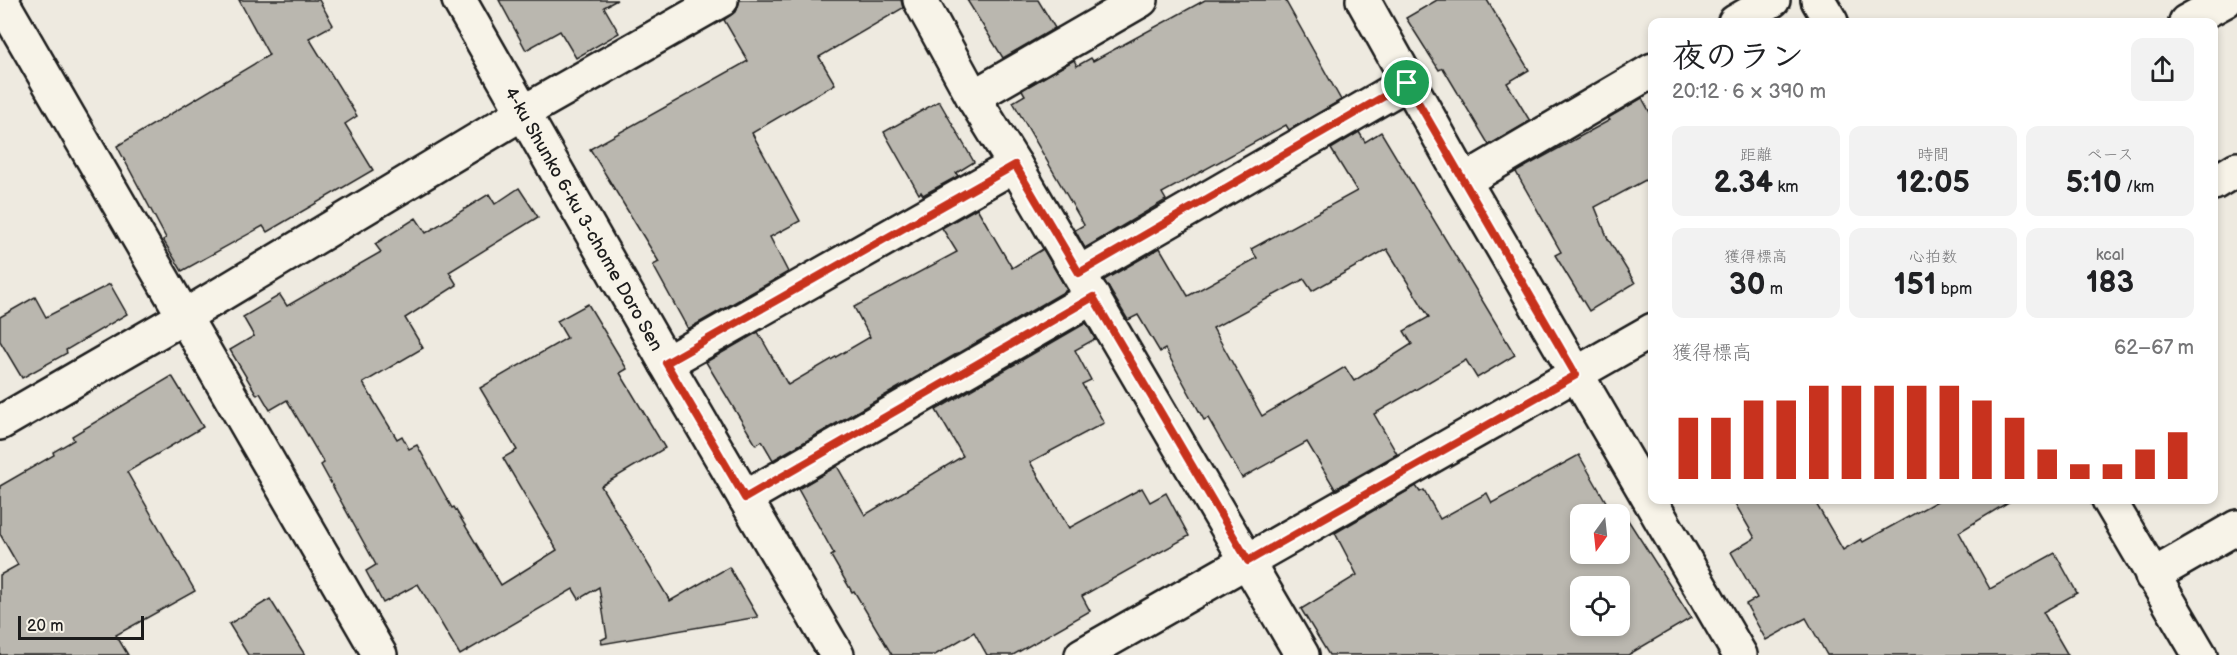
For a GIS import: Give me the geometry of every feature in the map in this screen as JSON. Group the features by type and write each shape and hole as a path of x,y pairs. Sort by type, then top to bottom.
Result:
{"street":[{"path":"1,0 380,655"},
{"name":"4-ku Shunko 6-ku 3-chome Doro Sen","path":"459,0 666,363 837,655"},
{"path":"0,423 185,316 524,112 721,0"},
{"path":"920,0 973,97 1086,285 1302,655"},
{"path":"973,97 1141,0"},
{"path":"1363,0 1407,83 1648,498"},
{"path":"1742,18 1773,0"},
{"path":"1818,0 1829,18"},
{"path":"2193,18 2226,0"},
{"path":"1464,181 1648,73"},
{"path":"745,498 1407,83"},
{"path":"666,363 1015,165"},
{"path":"2218,181 2237,169"},
{"path":"1082,655 1648,333"},
{"path":"1652,504 1740,655"},
{"path":"2111,504 2200,655"},
{"path":"2152,576 2237,527"}],"building":[{"path":"239,0 319,0 333,25 309,38 357,116 345,124 373,170 267,232 263,226 182,271 163,240 166,238 117,146 269,55"},
{"path":"499,0 617,0 604,7 619,33 576,58 560,31 526,50"},
{"path":"740,0 901,0 903,8 819,57 835,84 752,133 800,221 770,237 788,272 688,329 653,265 659,262 590,149 748,61 724,20 737,10"},
{"path":"967,0 1038,0 1055,28 1003,58"},
{"path":"1205,0 1285,0 1341,100 1289,130 1286,125 1162,193 1166,200 1085,248 1075,230 1084,225 1013,102 1025,95 1022,90 1074,60 1077,66 1091,58 1093,61"},
{"path":"1437,0 1487,0 1529,70 1507,83 1530,121 1489,145 1443,68 1439,70 1406,18"},
{"path":"1642,98 1648,109 1648,179 1595,207 1608,239 1635,283 1589,311 1555,255 1561,252 1516,172 1610,120 1608,118"},
{"path":"939,101 974,162 956,173 958,176 923,195 921,192 919,194 884,132"},
{"path":"1359,132 1365,142 1381,132 1515,355 1477,378 1466,360 1374,414 1397,454 1335,489 1307,442 1242,478 1208,418 1204,420 1165,349 1160,352 1138,315 1128,320 1104,280 1160,248 1188,296 1257,258 1251,249 1357,191 1331,149","holes":["1387,249 1429,317 1404,331 1412,344 1354,381 1345,367 1262,416 1213,328 1304,279 1312,291"]},
{"path":"519,188 538,217 449,272 457,285 405,318 423,348 363,383 397,439 402,436 409,449 417,445 452,508 454,507 501,585 557,550 503,458 517,450 480,388 567,338 557,321 588,304 627,369 620,373 665,448 601,486 670,601 729,567 758,617 602,644 601,640 607,637 599,587 579,599 573,589 460,655 418,584 383,603 366,571 376,565 321,465 324,463 287,400 270,410 260,393 257,395 230,350 254,336 243,317 280,295 287,306 381,252 375,244 416,218 426,233 489,194 495,204"},
{"path":"977,208 1012,268 1043,249 1067,290 773,460 762,441 756,445 706,362 758,332 788,385 870,337 854,307 957,252 942,228"},
{"path":"110,284 127,314 66,350 67,353 22,378 0,341 0,317 35,297 46,317"},
{"path":"1086,323 1095,339 1075,350 1091,380 1082,384 1104,423 1030,462 1069,528 1142,488 1150,502 1166,493 1189,536 1082,596 1090,611 1013,655 987,655 974,632 935,655 892,655 831,556 834,554 798,489 837,466 865,515 963,456 936,410"},
{"path":"172,376 203,427 127,472 195,591 116,635 128,655 0,655 0,575 18,565 0,534 0,486 54,455 53,452 74,440 72,436"},
{"path":"1579,455 1607,504 1570,504 1570,564 1630,564 1630,523 1691,618 1628,655 1329,655 1301,609 1357,575 1335,533 1416,486 1420,492 1424,490 1440,519 1487,493 1492,503"},
{"path":"1735,504 1816,504 1843,550 1861,539 1863,542 1932,504 2005,504 1959,532 1990,589 2055,553 2077,593 2043,612 2068,655 1827,655 1806,618 1766,640 1746,604 1757,598 1731,552 1755,538"},
{"path":"270,599 305,655 248,655 229,624"}],"route":[{"path":"1407,83 1576,375 1248,561 1093,297 745,498 666,363 1015,165 1079,273 1407,83"}]}
